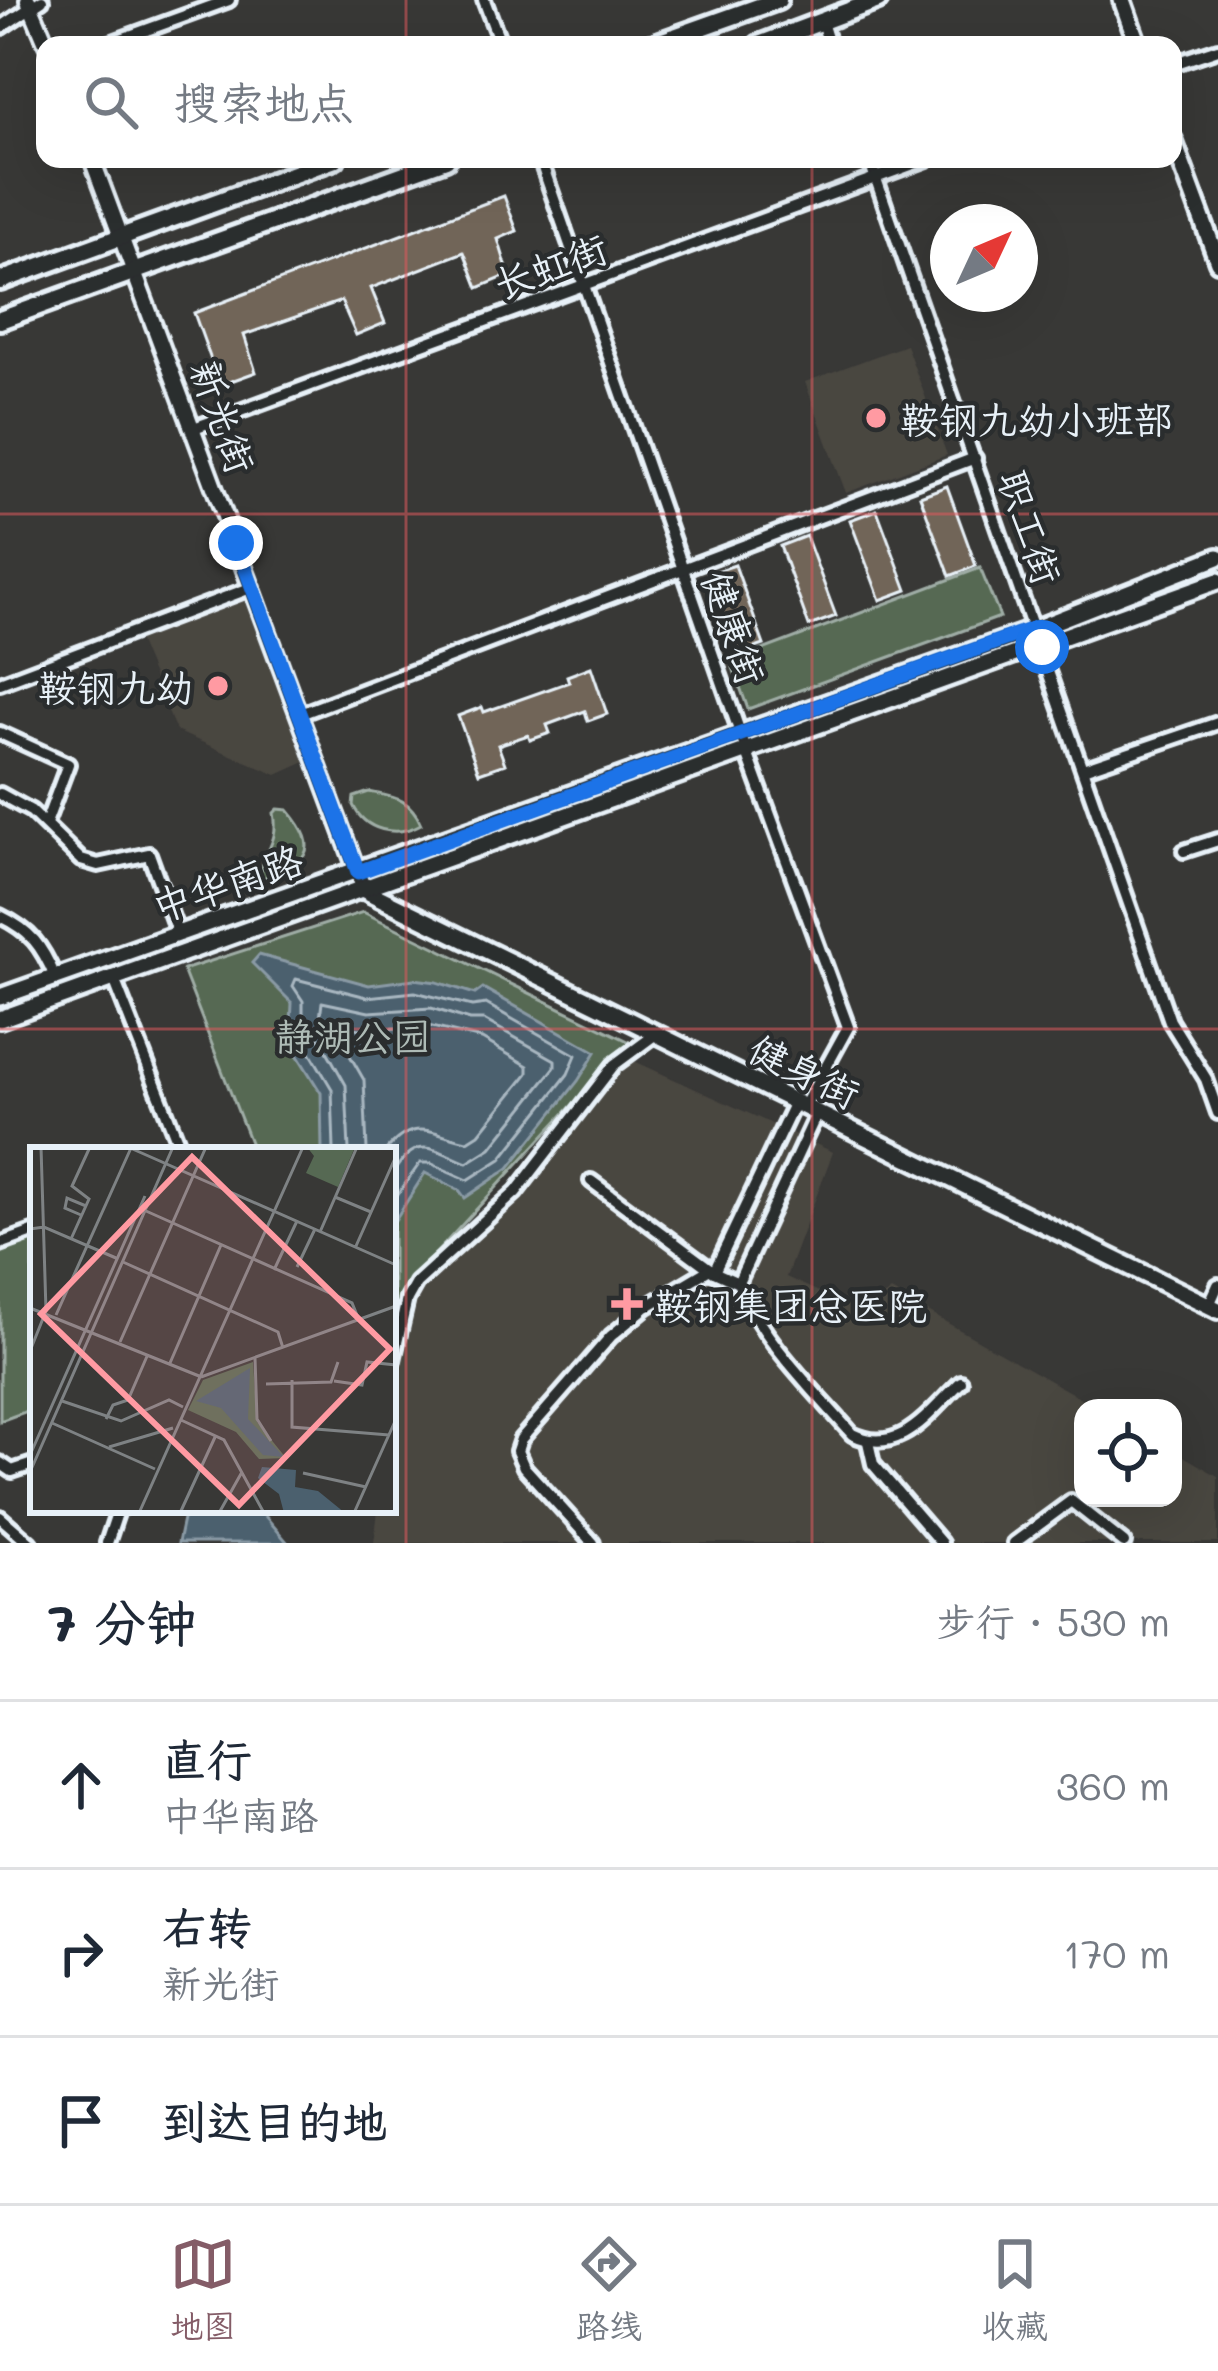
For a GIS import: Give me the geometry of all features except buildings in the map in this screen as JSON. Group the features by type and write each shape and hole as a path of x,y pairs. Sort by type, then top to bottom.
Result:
{"main road":[{"path":"677,36 778,0"},
{"path":"783,36 878,0"},
{"path":"1122,0 1135,36"},
{"path":"1182,164 1218,262"},
{"path":"0,281 310,168"},
{"path":"0,320 421,168"},
{"name":"中华南路","path":"0,998 1035,628 1218,557"},
{"path":"0,1019 1218,581"},
{"name":"健身街","path":"364,890 1213,1307"}],"street":[{"path":"130,36 229,0"},
{"path":"484,0 498,36"},
{"path":"0,28 34,3 44,36"},
{"path":"821,22 826,36"},
{"path":"1182,61 1218,49"},
{"name":"新光街","path":"96,168 364,890"},
{"name":"健康街","path":"543,168 746,751 848,1027 806,1107"},
{"name":"职工街","path":"872,168 1170,1021 1206,1079 1218,1113"},
{"name":"长虹街","path":"194,428 902,168"},
{"path":"300,714 975,458"},
{"path":"0,683 253,587"},
{"path":"1083,769 1218,723"},
{"path":"0,733 68,764 46,823"},
{"path":"0,794 46,823 81,860 98,865 149,854 178,934"},
{"path":"1184,851 1218,840"},
{"path":"0,916 29,932 44,949 55,977"},
{"path":"114,979 180,1147"},
{"path":"396,1347 407,1299 416,1283 516,1192 614,1065 656,1034"},
{"path":"593,1543 524,1467 517,1451 521,1438 611,1336 646,1306 712,1271 806,1107"},
{"path":"738,1283 806,1107"},
{"path":"591,1181 712,1271 738,1283 750,1310 782,1353 853,1434 868,1442 902,1438 961,1382"},
{"path":"0,1244 30,1233"},
{"path":"1213,1307 1218,1285"},
{"path":"868,1442 873,1464 941,1543"},
{"path":"0,1463 12,1471 30,1465"},
{"path":"1014,1543 1071,1501 1124,1543"},
{"path":"107,1543 117,1513"},
{"path":"0,1517 31,1543"}],"shaded area":[{"name":"鞍钢九幼小班部","path":"906,345 947,455 846,493 805,382"},
{"name":"鞍钢九幼","path":"244,600 310,760 277,775 176,731 138,640"},
{"name":"鞍钢集团总医院","path":"632,1060 833,1152 786,1277 863,1312 891,1291 1082,1399 1074,1399 1074,1507 1182,1507 1182,1455 1218,1476 1218,1543 374,1543 378,1513 396,1513 396,1388 411,1295"}],"green space":[{"path":"980,568 1000,617 748,709 731,662"},
{"path":"369,792 406,804 421,824 402,831 373,826 353,805 354,797"},
{"path":"288,810 307,847 298,862 260,879 274,833 274,813"},
{"name":"静湖公园","path":"363,912 630,1042 404,1288 396,1329 396,1147 252,1147 183,970"},
{"path":"30,1240 30,1410 0,1421 0,1251"}],"water":[{"path":"259,955 369,985 414,979 475,994 483,988 596,1052 509,1168 465,1198 459,1190 425,1173 396,1218 396,1147 322,1147 321,1093 290,1043 292,1003 252,963"},
{"path":"184,1513 263,1513 288,1543 178,1543"}],"place":[{"name":"鞍钢九幼小班部","path":"876,418"},
{"name":"鞍钢九幼","path":"218,686"},
{"name":"鞍钢集团总医院","path":"627,1304"}],"route":[{"path":"236,543 358,872 1035,628 1042,647"}]}
